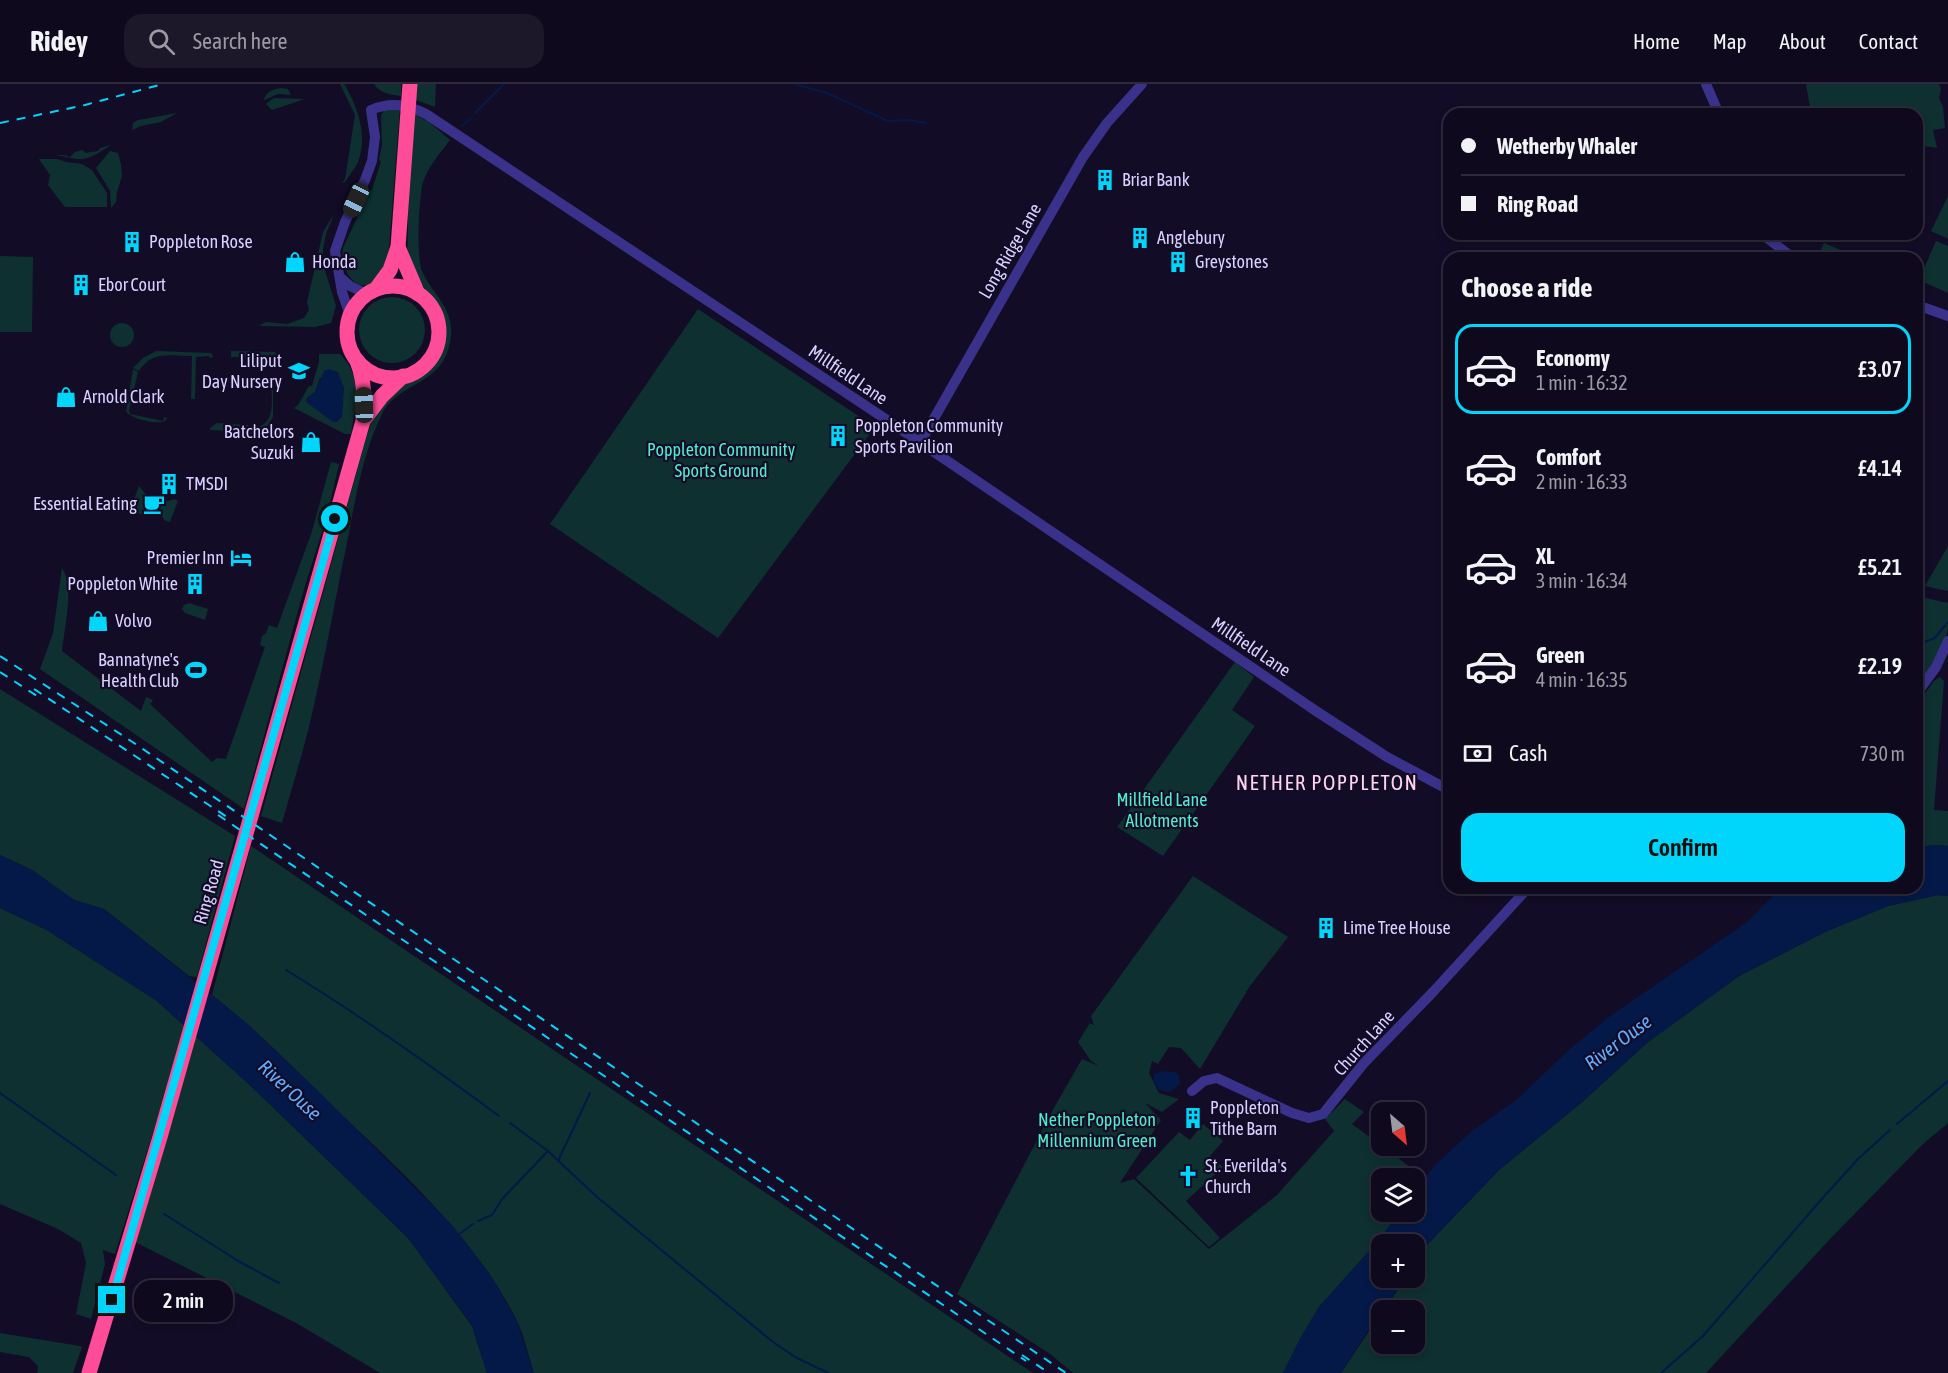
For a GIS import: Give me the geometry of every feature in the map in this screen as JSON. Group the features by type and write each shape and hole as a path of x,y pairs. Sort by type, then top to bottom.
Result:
{"highway":[{"path":"371,292 393,286 410,290 426,300 436,316 437,345 433,354 421,368 395,378 370,372 357,361 349,346 347,335 350,315 357,303 371,292 390,270 398,248 410,84"},
{"path":"398,248 418,294"},
{"name":"Ring Road","path":"89,1373 160,1137 363,421 364,388 362,372 357,361"},
{"name":"Ring Road","path":"363,421 382,396 403,376"}],"street":[{"name":"Long Ridge Lane","path":"920,444 1083,158 1107,123 1142,84"},
{"path":"1706,84 1716,108"},
{"name":"Millfield Lane","path":"350,315 342,292 335,251 372,161 375,137 372,110 390,104 410,107 426,114 1316,711 1387,757 1443,787"},
{"path":"1770,240 1784,252"},
{"path":"341,278 350,286 371,292"},
{"path":"1923,307 1948,316"},
{"path":"1923,685 1936,667 1948,641"},
{"name":"Church Lane","path":"1192,1091 1204,1081 1217,1078 1292,1113 1309,1118 1323,1114 1364,1063 1523,894"}],"green space":[{"path":"340,84 344,84 350,95 362,133 361,152 357,165 342,183 345,179 355,115"},
{"path":"374,84 401,84 401,96 382,91"},
{"path":"415,84 436,84 435,107 416,100"},
{"path":"1806,84 1939,84 1941,89 1939,98 1943,107 1945,128 1933,130 1937,148 1923,146 1923,108 1810,108"},
{"path":"288,89 291,95 278,94 264,100 270,91"},
{"path":"274,98 305,99 272,110 266,104"},
{"path":"400,108 389,249 378,277 368,284 361,285 350,277 346,270 342,255 343,248 372,190 381,161 379,160 382,145 381,115 384,111"},
{"path":"177,113 161,122 132,130 133,123 138,120"},
{"path":"414,114 429,122 450,140 431,165 423,182 419,213 419,241 422,271 446,309 451,326 451,336 447,353 440,365 431,374 400,394 382,414 367,452 313,708 282,823 261,816 370,426 376,413 397,389 434,359 443,336 443,324 439,313 415,272 408,252 409,183"},
{"path":"111,145 85,159 79,159 56,155 70,157 75,152 98,151 100,148"},
{"path":"110,151 118,153 122,176 116,202 111,208 110,191 96,168"},
{"path":"39,159 57,159 82,164 92,170 107,193 107,207 65,207 48,185 50,175"},
{"path":"1948,196 1948,239 1931,231"},
{"path":"334,214 323,249 323,264 336,306 331,323 315,327 259,326 266,322 287,324 304,318 309,310 307,302 323,232"},
{"path":"1936,241 1948,246 1948,293 1923,282 1923,271"},
{"path":"1824,243 1846,252 1820,252"},
{"path":"0,256 33,257 32,332 0,332"},
{"path":"392,297 404,300 415,307 422,318 425,330 422,342 415,353 404,360 392,363 380,360 369,353 362,342 359,330 362,318 369,307 380,300"},
{"name":"Poppleton Community Sports Ground","path":"698,309 875,427 718,638 550,524"},
{"path":"122,323 127,324 133,330 133,340 127,346 122,347 117,346 111,340 110,335 111,330 117,324"},
{"path":"156,351 211,353 213,356 211,358 196,357 195,399 191,399 192,356 156,357 144,364 139,371 133,368 143,358"},
{"path":"231,351 275,352 276,354 268,361 264,357 231,357"},
{"path":"319,354 340,354 353,373 356,402 351,434 345,434 294,408 309,386 312,386","holes":["320,378 344,388 342,399 306,399 315,392"]},
{"path":"133,369 138,372 130,414 163,421 164,417 167,418 165,421 156,422 145,421 134,417 126,412"},
{"path":"273,376 273,417 265,430 257,433 210,430 217,423 248,425 248,428 258,427 265,423 271,411 271,377"},
{"path":"331,462 339,464 327,516 304,589 244,809 40,669 53,633 62,568 66,576 68,597 62,651 141,711 146,697 153,700 150,704 212,762 217,758 226,759 265,647 260,645 262,636 269,625 277,628 312,531"},
{"path":"139,486 149,498 143,515 130,510"},
{"path":"174,499 178,501 170,522 164,520 159,511 162,503"},
{"path":"1948,546 1948,591 1925,586"},
{"path":"1923,597 1948,603 1947,635 1923,678"},
{"path":"189,603 208,609 205,620 185,613 182,609"},
{"name":"Millfield Lane Allotments","path":"1235,662 1254,677 1232,710 1255,726 1163,856 1117,827"},
{"path":"1940,677 1944,681 1934,810 1948,811 1948,846 1931,845 1923,847 1923,696 1934,681"},
{"path":"0,689 235,836 197,977 189,976 104,909 74,900 32,870 0,855"},
{"path":"251,846 1033,1373 534,1373 515,1317 498,1288 480,1261 438,1210 263,1038 212,995"},
{"name":"Nether Poppleton Millennium Green","path":"1193,876 1288,937 1250,986 1200,1069 1181,1048 1169,1047 1158,1064 1152,1061 1149,1073 1159,1093 1179,1099 1162,1112 1145,1103 1161,1120 1120,1183 1134,1179 1209,1249 1277,1195 1334,1131 1325,1119 1345,1099 1364,1112 1352,1124 1371,1138 1371,1156 1395,1156 1411,1168 1371,1168 1371,1222 1392,1222 1384,1234 1371,1234 1371,1249 1319,1307 1283,1373 1073,1373 1050,1354 957,1294 1051,1113 1082,1059 1099,1066 1091,1061 1078,1042 1090,1023 1094,1025 1091,1016"},
{"path":"1938,895 1948,896 1948,1123 1923,1144 1831,1238 1706,1373 1341,1373 1371,1328 1371,1354 1425,1354 1425,1300 1391,1300 1399,1288 1425,1288 1425,1247 1499,1170 1581,1103 1648,1042 1739,976 1825,932 1888,906"},
{"path":"0,908 47,930 157,1001 253,1088 408,1238 472,1326 487,1373 380,1373 298,1324 135,1242 155,1126 115,1254 103,1250 105,1264 91,1319 76,1314 86,1263 81,1243 58,1229 0,1204"},
{"path":"1203,1124 1223,1141 1210,1156 1223,1167 1186,1201 1220,1238 1209,1247 1136,1178 1179,1132 1190,1140"},
{"path":"0,1333 82,1347 73,1373 37,1373 38,1366 29,1357 0,1352"}],"water":[{"path":"329,369 338,372 344,388 342,417 337,422 333,422 306,402 306,399 315,392 324,371"},
{"name":"River Ouse","path":"1931,845 1948,846 1948,896 1938,895 1888,906 1825,932 1739,976 1648,1042 1581,1103 1499,1170 1425,1247 1425,1234 1383,1234 1392,1222 1425,1222 1425,1178 1435,1165 1473,1130 1515,1101 1570,1049 1610,1016 1746,923 1774,894 1923,894 1923,847"},
{"name":"River Ouse","path":"0,855 32,870 74,900 104,909 248,1024 317,1090 452,1225 490,1274 516,1319 534,1373 487,1373 472,1325 408,1238 253,1088 157,1001 47,930 0,908"},
{"path":"1164,1071 1175,1072 1179,1075 1180,1084 1170,1092 1159,1090 1153,1081 1154,1074"},
{"path":"1371,1249 1371,1288 1399,1288 1390,1300 1371,1300 1371,1326 1341,1373 1283,1373 1319,1307"}],"waterway":[{"path":"475,113 504,84"},
{"path":"794,84 827,93 888,121 910,120 926,123"},
{"path":"462,126 471,118"},
{"path":"1923,643 1935,638 1948,622"},
{"path":"286,970 394,1041 499,1116"},
{"path":"1897,1124 1948,1081"},
{"path":"0,1093 116,1175"},
{"path":"558,1161 590,1093"},
{"path":"510,1123 548,1151 597,1197 773,1342 795,1357 828,1373"},
{"path":"1661,1373 1703,1336 1858,1159 1890,1130"},
{"path":"478,1221 492,1215 503,1198 548,1151"},
{"path":"164,1214 240,1262 279,1283"},
{"path":"458,1235 473,1224"}],"railway":[{"path":"0,123 85,105 163,84"},
{"path":"0,656 128,739 1066,1373"},
{"path":"0,672 40,698"},
{"path":"34,689 227,817"},
{"path":"218,815 1026,1361"},
{"path":"1022,1355 1049,1373"}],"place":[{"name":"Briar Bank","path":"1105,180"},
{"name":"Anglebury","path":"1140,238"},
{"name":"Poppleton Rose","path":"132,242"},
{"name":"Honda","path":"295,262"},
{"name":"Greystones","path":"1178,262"},
{"name":"Ebor Court","path":"81,285"},
{"name":"Liliput Day Nursery","path":"299,371"},
{"name":"Arnold Clark","path":"66,397"},
{"name":"Poppleton Community Sports Pavilion","path":"838,436"},
{"name":"Batchelors Suzuki","path":"311,442"},
{"name":"TMSDI","path":"169,484"},
{"name":"Essential Eating","path":"154,504"},
{"name":"Premier Inn","path":"241,558"},
{"name":"Poppleton White","path":"195,584"},
{"name":"Volvo","path":"98,621"},
{"name":"Bannatyne's Health Club","path":"196,670"},
{"name":"Lime Tree House","path":"1326,928"},
{"name":"Poppleton Tithe Barn","path":"1193,1118"},
{"name":"St. Everilda's Church","path":"1188,1176"}],"district":[{"name":"NETHER POPPLETON","path":"1327,783"}],"route":[{"path":"112,1300 335,519"}]}
